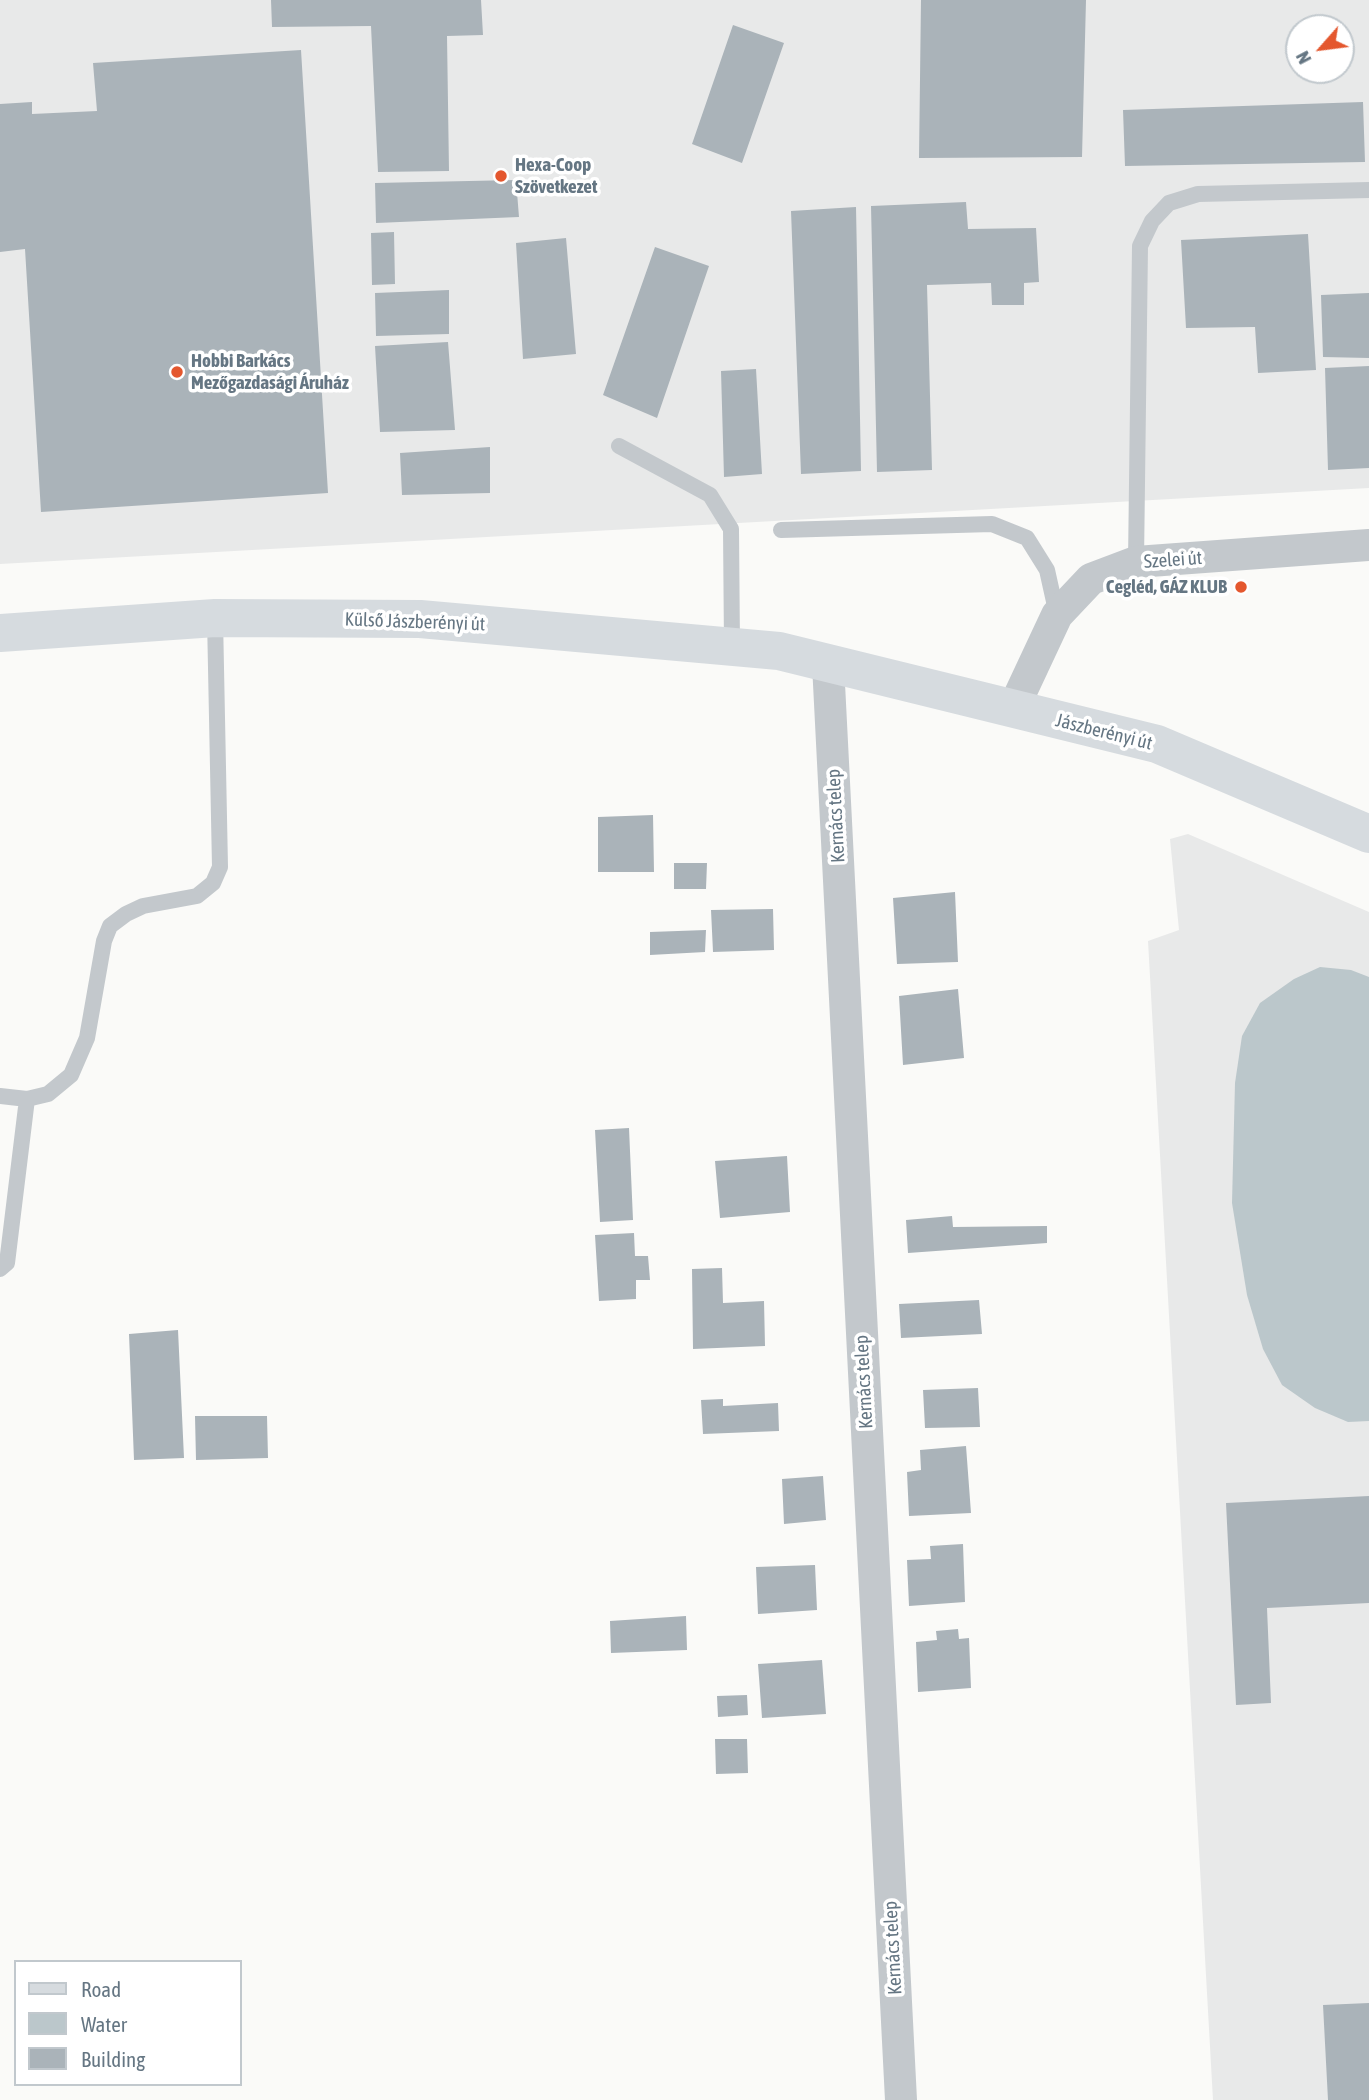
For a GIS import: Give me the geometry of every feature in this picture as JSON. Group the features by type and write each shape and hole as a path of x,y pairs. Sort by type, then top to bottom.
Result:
{"main road":[{"name":"Külső Jászberényi út","path":"0,633 215,618 420,619 779,652 828,664"},
{"name":"Jászberényi út","path":"828,664 1157,744 1369,834"}],"street":[{"name":"Szelei út","path":"1013,709 1057,615 1091,579 1136,562 1369,545"},
{"name":"Kernács telep","path":"828,664 901,2100"}],"lane":[{"path":"1136,562 1140,246 1152,221 1170,203 1198,194 1369,190"},
{"path":"619,446 710,495 731,528 732,647"},
{"path":"781,530 992,524 1027,538 1047,570 1057,615"},
{"path":"0,1096 27,1099 48,1094 71,1075 87,1038 104,941 110,926 126,914 144,906 197,896 213,883 220,867 215,618"},
{"path":"0,1269 8,1263 27,1099"}],"shaded area":[{"path":"0,0 1369,0 1369,488 0,564"},
{"path":"1188,834 1369,912 1369,2100 1213,2100 1148,941 1179,930 1170,839"}],"water":[{"path":"1320,967 1351,970 1369,977 1369,1421 1348,1422 1315,1408 1282,1385 1263,1349 1247,1295 1232,1203 1235,1083 1242,1036 1260,1003 1294,979"}],"building":[{"path":"271,0 481,0 483,35 447,36 449,171 378,172 371,26 272,27"},
{"path":"921,0 1086,0 1082,157 919,158"},
{"path":"733,25 784,43 742,163 692,144"},
{"name":"Hobbi Barkács Mezőgazdasági Áruház","path":"301,50 328,493 41,512 25,249 0,252 0,104 32,102 32,114 97,111 93,63"},
{"path":"1363,102 1365,162 1125,166 1123,110"},
{"path":"516,180 519,217 376,223 375,183"},
{"path":"966,202 968,229 1036,228 1039,282 1024,283 1024,305 992,305 991,283 927,285 932,470 877,472 871,206"},
{"path":"856,207 861,471 801,474 791,211"},
{"path":"394,232 395,284 372,285 371,233"},
{"path":"1308,234 1316,370 1258,373 1255,327 1186,328 1181,240"},
{"path":"566,238 576,354 523,359 516,243"},
{"path":"655,247 709,266 657,418 603,395"},
{"path":"449,290 449,334 376,336 375,293"},
{"path":"1369,293 1369,358 1323,357 1321,295"},
{"path":"448,342 455,430 380,432 375,346"},
{"path":"1369,366 1369,468 1328,470 1325,368"},
{"path":"756,369 762,474 724,477 721,371"},
{"path":"490,447 490,493 402,495 400,453"},
{"path":"653,815 654,872 598,872 598,817"},
{"path":"674,863 707,863 706,889 674,889"},
{"path":"955,892 958,962 897,964 893,898"},
{"path":"773,909 774,950 713,952 711,910"},
{"path":"706,930 705,952 650,955 650,932"},
{"path":"958,989 964,1058 903,1065 899,996"},
{"path":"629,1128 633,1220 600,1222 595,1130"},
{"path":"787,1156 790,1212 720,1218 715,1161"},
{"path":"952,1216 953,1227 1047,1226 1047,1243 908,1253 906,1220"},
{"path":"634,1233 635,1256 648,1256 650,1280 636,1280 636,1299 599,1301 595,1235"},
{"path":"722,1268 723,1303 764,1301 765,1346 693,1349 692,1269"},
{"path":"979,1300 982,1334 901,1338 899,1304"},
{"path":"178,1330 184,1458 134,1460 129,1334"},
{"path":"978,1388 980,1427 925,1428 923,1390"},
{"path":"723,1399 723,1406 778,1403 779,1431 703,1434 701,1400"},
{"path":"195,1416 267,1416 268,1458 196,1460"},
{"path":"966,1446 971,1513 909,1516 907,1472 921,1470 920,1450"},
{"path":"823,1476 826,1520 784,1524 782,1479"},
{"path":"1369,1496 1369,1603 1267,1608 1271,1703 1236,1705 1226,1503"},
{"path":"963,1544 965,1602 909,1606 907,1560 931,1559 930,1546"},
{"path":"815,1565 817,1610 758,1614 756,1567"},
{"path":"686,1616 687,1650 611,1653 610,1621"},
{"path":"958,1629 959,1639 969,1638 971,1688 918,1692 916,1642 937,1640 936,1631"},
{"path":"822,1660 826,1714 762,1718 758,1664"},
{"path":"747,1695 748,1715 718,1717 717,1696"},
{"path":"715,1739 747,1739 748,1773 716,1774"},
{"path":"1369,2003 1369,2100 1328,2100 1323,2005"}],"place":[{"name":"Hexa-Coop Szövetkezet","path":"501,176"},
{"name":"Hobbi Barkács Mezőgazdasági Áruház","path":"177,372"},
{"name":"Cegléd, GÁZ KLUB","path":"1241,587"}]}
